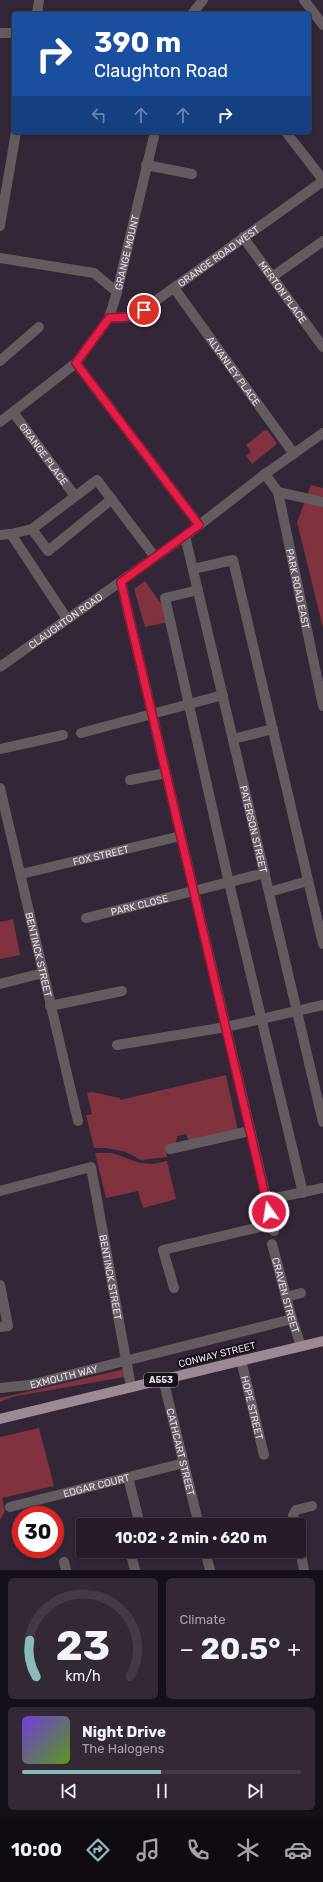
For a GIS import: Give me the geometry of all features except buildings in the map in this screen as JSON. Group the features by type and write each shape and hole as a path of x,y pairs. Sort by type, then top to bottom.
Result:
{"main road":[{"name":"CONWAY STREET","path":"0,1419 323,1341"}],"street":[{"path":"37,12 39,0"},
{"path":"195,12 203,0"},
{"path":"304,0 323,25"},
{"path":"0,33 12,33"},
{"path":"0,226 16,134"},
{"name":"GRANGE MOUNT","path":"76,363 109,318 117,292 154,134"},
{"path":"288,134 323,181"},
{"path":"146,165 192,174"},
{"name":"GRANGE ROAD WEST","path":"109,318 133,317 323,181"},
{"name":"MERTON PLACE","path":"243,237 323,347"},
{"path":"272,277 323,240"},
{"path":"0,258 94,273 117,292"},
{"name":"ALVANLEY PLACE","path":"174,288 294,454"},
{"path":"0,361 39,327"},
{"path":"0,422 76,363 199,525"},
{"name":"GRANGE PLACE","path":"13,412 75,496"},
{"name":"CLAUGHTON ROAD","path":"0,667 185,536 265,474 323,433"},
{"name":"PARK ROAD EAST","path":"265,474 278,492 321,686 323,706"},
{"path":"0,534 11,534 32,529 97,480 155,557"},
{"path":"278,492 323,502"},
{"path":"32,529 48,551 112,499"},
{"path":"11,534 67,619"},
{"name":"PATERSON STREET","path":"185,536 323,1122"},
{"path":"193,570 233,560 323,944"},
{"path":"121,582 273,1228 163,1250 174,1288"},
{"path":"198,590 165,598 229,883 302,1193"},
{"path":"81,733 223,695"},
{"path":"233,739 273,730"},
{"path":"0,749 63,735"},
{"path":"130,780 166,772"},
{"name":"BENTINCK STREET","path":"0,788 3,816 21,874 50,1006 78,1121"},
{"name":"FOX STREET","path":"21,874 181,836"},
{"name":"PARK CLOSE","path":"86,918 264,873"},
{"path":"269,892 308,881"},
{"path":"0,984 43,973"},
{"path":"50,1006 122,991"},
{"path":"117,1045 226,1027 323,1005"},
{"path":"170,1150 250,1131"},
{"name":"BENTINCK STREET","path":"0,1191 91,1167 131,1387"},
{"path":"266,1200 323,1188"},
{"name":"CRAVEN STREET","path":"272,1244 292,1319 301,1346"},
{"path":"0,1285 8,1326 0,1327"},
{"path":"286,1297 301,1294"},
{"name":"EXMOUTH WAY","path":"0,1388 29,1385 126,1359 292,1319"},
{"name":"HOPE STREET","path":"241,1360 264,1455"},
{"name":"CATHCART STREET","path":"163,1379 197,1518"},
{"name":"EDGAR COURT","path":"10,1507 184,1463"},
{"path":"128,1477 138,1518"},
{"path":"294,1518 293,1514 296,1510 312,1506"},
{"path":"132,1558 135,1570"},
{"path":"207,1558 210,1570"},
{"path":"302,1558 304,1570"}],"shaded area":[{"path":"265,430 268,431 276,442 276,445 252,464 246,456 251,452 246,445"},
{"path":"311,485 323,488 323,628 297,522"},
{"path":"145,581 162,605 165,605 168,622 145,627 134,589"},
{"path":"13,919 20,955 0,959 0,922"},
{"path":"226,1075 238,1131 196,1142 188,1139 186,1134 177,1136 176,1143 166,1149 167,1157 141,1160 126,1152 106,1148 94,1148 86,1115 92,1114 87,1093 92,1092 120,1098 120,1100"},
{"path":"95,1153 112,1153 140,1163 153,1164 167,1161 176,1199 143,1208 138,1191 106,1198"},
{"path":"125,1369 126,1375 124,1377 12,1397 0,1402 0,1398"},
{"path":"39,1428 54,1486 2,1498 5,1511 0,1520 0,1437"}],"route":[{"path":"144,310 133,317 109,318 76,363 199,525 121,582 269,1212"}]}
